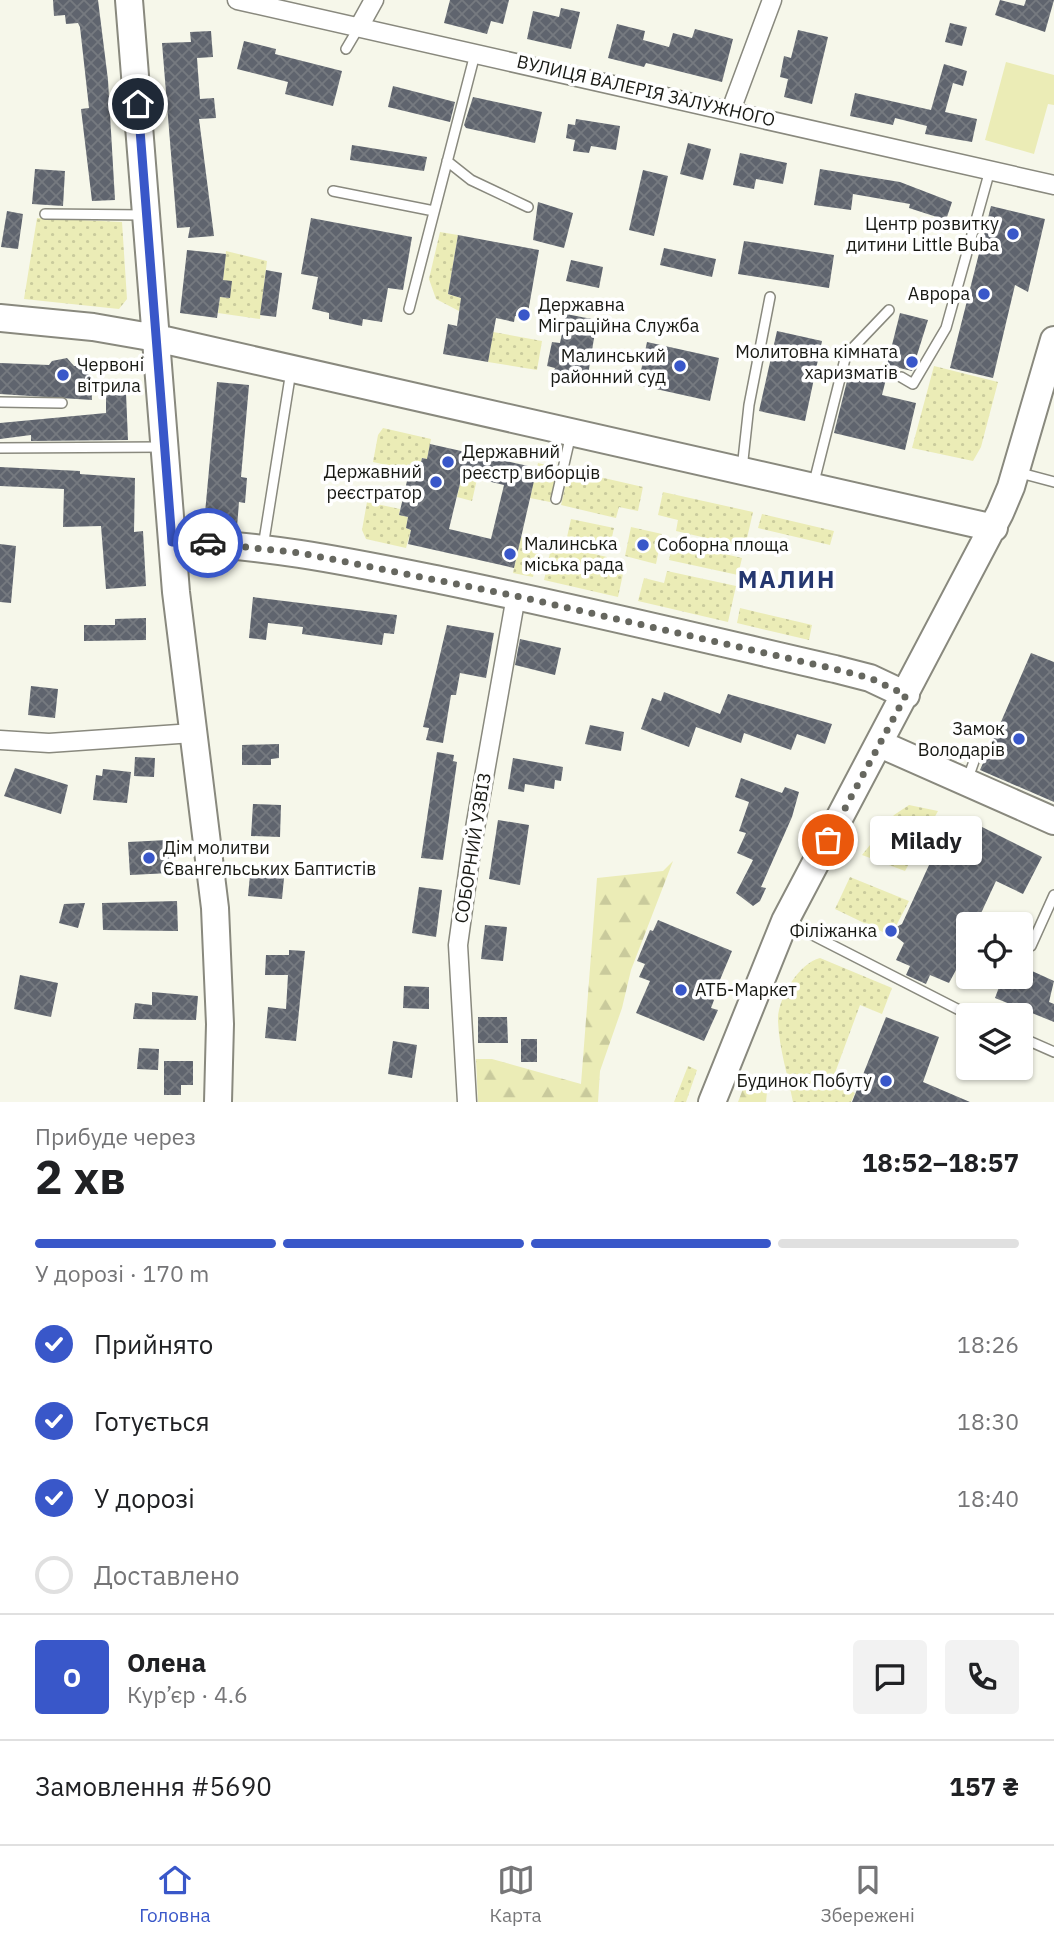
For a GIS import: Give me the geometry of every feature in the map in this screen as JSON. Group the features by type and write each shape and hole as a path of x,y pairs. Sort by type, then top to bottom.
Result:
{"street":[{"path":"129,0 172,542 218,945 218,1102"},
{"name":"ВУЛИЦЯ ВАЛЕРІЯ ЗАЛУЖНОГО","path":"237,0 1054,185"},
{"path":"359,27 374,0"},
{"path":"731,110 772,0"},
{"path":"0,317 93,327 156,338 993,528"},
{"path":"712,1102 785,921 993,528 1016,472 1054,340"},
{"path":"172,542 263,548 339,560 516,596 846,672 906,695"},
{"name":"СОБОРНИЙ УЗВІЗ","path":"467,1102 458,945 471,850 516,596"},
{"path":"0,740 50,743 193,733"},
{"path":"880,744 1054,821"}],"lane":[{"path":"346,48 359,27"},
{"path":"409,309 475,53"},
{"path":"447,161 471,180 528,207"},
{"path":"901,377 913,384 946,328 990,169"},
{"path":"333,191 434,211"},
{"path":"45,214 147,215"},
{"path":"742,471 749,405 770,297"},
{"path":"813,487 846,355 889,310"},
{"path":"263,548 292,369"},
{"path":"0,402 62,403"},
{"path":"556,499 572,432"},
{"path":"0,448 164,447"},
{"path":"1016,472 1054,482"},
{"path":"966,782 978,750"},
{"path":"1033,942 1054,895"},
{"path":"785,921 956,1008"},
{"path":"1033,1043 1054,1052"}],"green space":[{"path":"1006,62 1054,75 1054,105 1048,104 1034,154 985,140"},
{"path":"37,218 122,222 127,299 119,309 24,299"},
{"path":"440,232 458,235 448,294 461,298 459,311 436,299 429,279"},
{"path":"226,251 267,261 260,319 218,313 220,297 230,298 223,280"},
{"path":"493,332 542,341 537,370 488,362"},
{"path":"934,366 998,382 981,447 973,461 912,448"},
{"path":"383,428 431,439 427,459 422,458 420,466 411,464 409,470 373,462 378,435"},
{"path":"538,463 558,468 550,502 530,498"},
{"path":"569,470 643,487 638,511 619,507 616,518 561,505"},
{"path":"462,475 477,479 472,501 457,497"},
{"path":"663,492 753,512 745,547 676,531 678,520 658,515"},
{"path":"367,502 400,509 399,515 408,517 406,528 411,530 406,548 366,539 362,530"},
{"path":"762,514 834,531 830,545 758,528"},
{"path":"571,519 614,528 610,546 567,537"},
{"path":"631,527 662,534 656,564 625,556"},
{"path":"521,537 541,542 533,577 513,573"},
{"path":"673,542 742,558 738,575 669,560"},
{"path":"552,544 607,557 605,569 623,574 618,597 544,580"},
{"path":"667,571 736,586 728,622 638,601 644,578 664,583"},
{"path":"740,608 812,625 809,640 737,623"},
{"path":"909,805 938,811 905,871 862,855 894,815"},
{"path":"673,861 631,970 622,1008 600,1071 598,1102 478,1102 476,1059 492,1059 581,1084 597,878 663,871"},
{"path":"850,877 909,901 895,928 891,926 887,934 835,909"},
{"path":"820,958 892,988 882,1014 860,1005 832,1081 855,1093 851,1102 793,1102 784,1062 778,1021 781,1003 797,974 812,961"},
{"path":"688,1066 697,1070 686,1102 674,1102"},
{"path":"746,1081 767,1092 766,1102 738,1102"}],"building":[{"path":"53,0 98,0 108,80 115,200 92,201 81,109 89,108 80,27 78,23 66,24 65,15 54,16"},
{"path":"450,0 509,0 503,24 491,21 487,34 444,23"},
{"path":"1000,0 1024,6 1026,0 1054,0 1045,32 995,15"},
{"path":"561,8 580,12 571,49 527,39 533,11 559,17"},
{"path":"950,23 967,27 962,46 945,42"},
{"path":"617,24 645,31 643,40 669,47 673,33 692,38 695,29 733,39 722,82 646,63 644,67 608,58"},
{"path":"798,30 828,37 812,104 784,97 788,79 780,77 784,56 791,58"},
{"path":"211,31 213,57 197,58 200,99 214,98 216,118 199,119 214,236 188,238 190,227 177,228 162,43 191,42 190,32"},
{"path":"244,41 276,49 275,54 342,71 333,106 285,94 288,82 237,69"},
{"path":"944,64 967,71 963,86 953,83 945,112 977,119 972,142 925,134 927,126 895,118 893,125 850,116 855,93 931,110"},
{"path":"393,86 455,102 450,122 388,107"},
{"path":"473,97 542,112 535,143 466,128 464,125"},
{"path":"576,119 620,126 616,150 591,146 589,153 573,151 575,140 566,138 568,124 575,125"},
{"path":"688,143 711,149 703,180 680,174"},
{"path":"352,145 427,157 424,171 350,160"},
{"path":"740,153 787,163 783,184 756,179 754,189 733,185"},
{"path":"35,169 65,171 63,206 32,204"},
{"path":"820,169 900,182 952,202 946,220 909,208 910,204 853,194 851,210 814,205"},
{"path":"643,170 668,176 654,236 629,230"},
{"path":"538,202 573,213 564,248 533,240"},
{"path":"991,206 1045,219 1028,292 1015,285 993,378 950,368"},
{"path":"7,211 23,214 18,249 1,247"},
{"path":"311,218 412,237 403,290 388,288 382,322 363,319 362,326 329,319 329,313 312,309 318,277 301,274"},
{"path":"458,235 539,250 527,318 515,316 514,322 496,318 488,362 443,354 448,324 457,326 461,298 448,294"},
{"path":"744,241 834,255 829,288 738,274"},
{"path":"664,248 716,259 712,277 660,265"},
{"path":"187,250 226,254 223,280 232,281 230,298 220,297 217,318 180,313"},
{"path":"571,260 603,267 599,288 566,281"},
{"path":"266,270 282,273 276,317 260,315"},
{"path":"900,313 928,320 912,371 887,365"},
{"path":"566,314 597,320 587,381 553,374 555,368 547,366 552,342 560,343"},
{"path":"777,331 822,341 805,421 759,411"},
{"name":"Малинський районний суд","path":"647,342 719,358 710,401 638,385"},
{"path":"67,358 74,366 82,366 91,378 92,400 0,394 0,363 49,365 52,361"},
{"path":"852,371 886,379 882,395 916,403 905,450 834,433"},
{"path":"217,382 249,385 241,477 247,478 245,503 239,502 237,527 204,524"},
{"path":"126,393 128,440 31,441 31,435 0,439 0,423 106,413 106,394"},
{"path":"430,444 537,468 514,568 408,544 411,530 406,528 408,517 399,515 411,464 420,466 422,458 427,459","holes":["462,475 504,485 491,539 449,529"]},
{"path":"0,467 80,471 80,474 135,478 134,532 143,531 146,586 106,589 101,526 63,527 64,489 0,486"},
{"path":"0,544 16,546 11,603 0,602"},
{"path":"253,597 397,615 394,634 384,633 382,645 302,634 303,627 268,623 266,640 249,638"},
{"path":"146,618 146,640 84,641 84,625 115,625 115,619"},
{"path":"447,625 494,633 486,678 460,673 456,695 451,695 443,743 426,740 429,728 423,727"},
{"path":"520,639 561,648 555,675 515,665"},
{"path":"1031,653 1054,662 1054,802 980,770"},
{"path":"31,686 58,689 55,718 28,715"},
{"path":"664,692 720,714 728,694 832,724 825,744 797,734 791,750 744,733 741,743 696,727 689,747 641,729 652,698 661,701"},
{"path":"590,725 624,732 621,751 585,744"},
{"path":"279,744 279,758 271,759 271,765 242,765 242,745"},
{"path":"437,752 454,755 453,761 457,762 443,860 421,858"},
{"path":"135,757 155,758 154,777 134,776"},
{"path":"513,758 563,767 561,781 555,780 554,789 525,784 524,792 508,789"},
{"path":"15,768 68,785 61,814 4,796"},
{"path":"103,769 131,772 127,803 93,800 96,775 102,776"},
{"path":"741,778 782,793 785,787 799,792 792,817 761,887 766,888 760,901 753,906 736,893 753,860 737,853 746,833 739,831 749,802 735,797"},
{"path":"253,804 281,805 280,837 251,836"},
{"path":"498,820 529,825 520,885 489,879"},
{"path":"982,827 1042,857 1023,894 996,881 982,912 956,912 956,970 949,983 930,975 926,984 906,975 910,966 896,960 904,943 889,931 902,924 935,852 963,865"},
{"name":"Дім молитви Євангельських Баптистів","path":"168,840 170,873 130,875 128,842"},
{"path":"250,875 284,878 282,899 248,896"},
{"path":"419,887 442,890 436,937 412,933"},
{"path":"177,901 178,931 103,930 102,903"},
{"path":"85,903 78,928 59,923 64,904"},
{"name":"АТБ-Маркет","path":"658,920 732,951 712,999 711,1008 718,1010 704,1041 636,1013 650,981 639,977 645,964 637,961 650,930 653,931"},
{"path":"485,925 507,927 503,961 481,959"},
{"path":"289,950 305,951 296,1041 265,1038 268,1007 286,1009 288,975 265,975 266,955 289,955"},
{"path":"1033,971 1054,981 1049,1002 1054,1004 1054,1022 1033,1013 1033,1003 1007,1003 995,998 998,989 1033,989"},
{"path":"20,975 58,983 51,1017 14,1009"},
{"path":"404,986 429,987 429,1009 403,1008"},
{"path":"152,992 198,996 196,1020 133,1019 135,1003 152,1005"},
{"path":"478,1017 507,1017 508,1043 478,1043"},
{"path":"886,1017 939,1037 923,1082 970,1102 852,1102"},
{"path":"521,1039 537,1039 537,1062 521,1062"},
{"path":"393,1041 417,1045 412,1078 388,1074"},
{"path":"139,1048 159,1049 158,1070 137,1069"},
{"path":"164,1061 193,1061 193,1085 181,1085 181,1095 164,1095"}],"way so far":[{"path":"208,543 301,553 516,596 835,669 870,678 888,686 906,695 828,840"}],"place":[{"name":"Центр розвитку дитини Little Buba","path":"1013,234"},
{"name":"Аврора","path":"984,294"},
{"name":"Державна Міграційна Служба","path":"524,315"},
{"name":"Молитовна кімната харизматів","path":"912,362"},
{"name":"Малинський районний суд","path":"680,366"},
{"name":"Червоні вітрила","path":"63,375"},
{"name":"Державний реєстр виборців","path":"448,462"},
{"name":"Державний реєстратор","path":"436,482"},
{"name":"Соборна площа","path":"643,545"},
{"name":"Малинська міська рада","path":"510,554"},
{"name":"Замок Володарів","path":"1019,739"},
{"name":"Milady","path":"828,840"},
{"name":"Дім молитви Євангельських Баптистів","path":"149,858"},
{"name":"Філіжанка","path":"891,931"},
{"name":"АТБ-Маркет","path":"681,990"},
{"name":"Будинок Побуту","path":"886,1081"}],"district":[{"name":"МАЛИН","path":"787,580"}],"route":[{"path":"138,104 172,542 208,543"}]}
